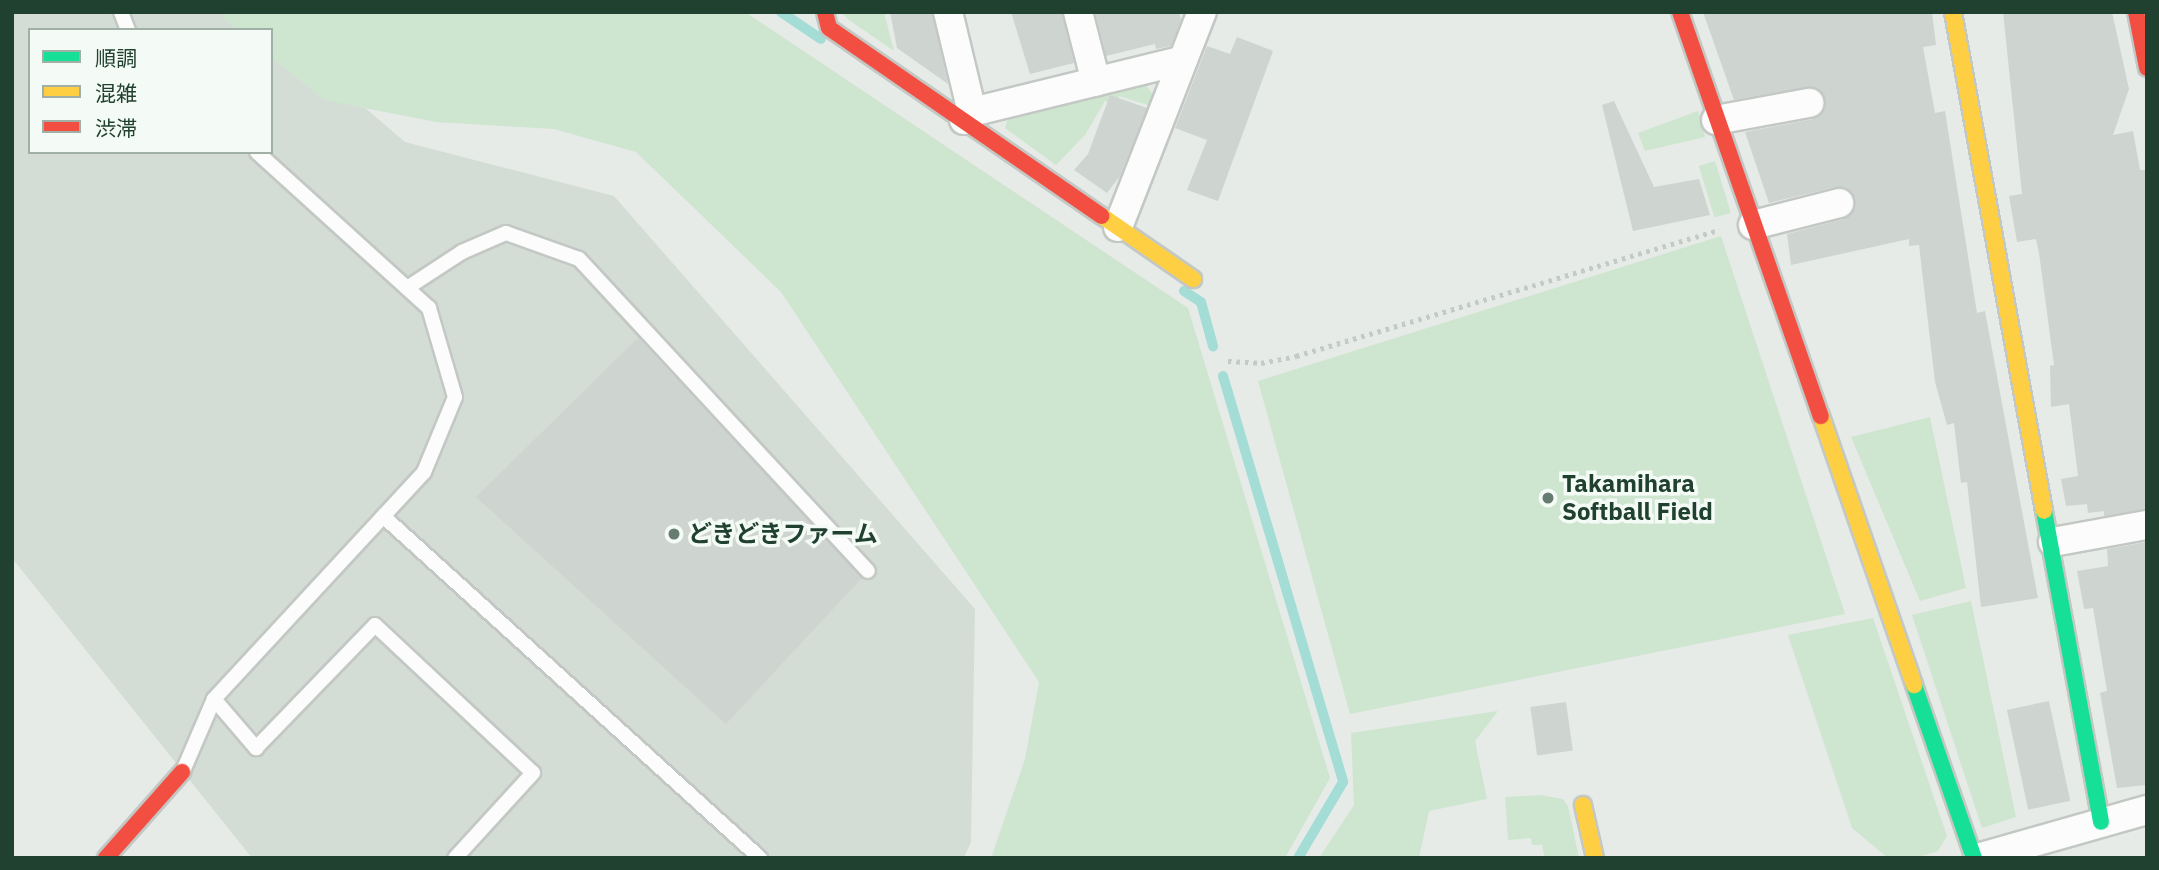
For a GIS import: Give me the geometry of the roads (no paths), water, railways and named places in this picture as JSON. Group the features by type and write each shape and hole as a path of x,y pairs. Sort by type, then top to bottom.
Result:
{"street":[{"path":"825,12 829,28 968,116 1193,279"},
{"path":"948,12 968,116"},
{"path":"1078,12 1096,82"},
{"path":"1118,227 1202,12"},
{"path":"1680,12 1976,858 2147,810"},
{"path":"1953,12 2053,542 2101,822"},
{"path":"2136,12 2147,68"},
{"path":"968,116 1183,60"},
{"path":"1717,120 1809,103"},
{"path":"1752,223 1839,203"},
{"path":"2053,542 2147,525"},
{"path":"106,858 182,772"},
{"path":"1583,805 1595,858"}],"lane":[{"path":"182,772 214,699 425,472 455,397 429,308 259,154"},
{"path":"407,288 462,252 506,233 579,259 868,571"},
{"path":"383,516 760,858"},
{"path":"214,699 256,748 376,625 533,773 455,858"}],"waterway":[{"path":"781,12 821,39"},
{"path":"1184,291 1201,302 1213,346"},
{"path":"1223,376 1343,782 1298,858"}],"place":[{"name":"Takamihara Softball Field","path":"1548,498"},
{"name":"どきどきファーム","path":"674,534"}]}
